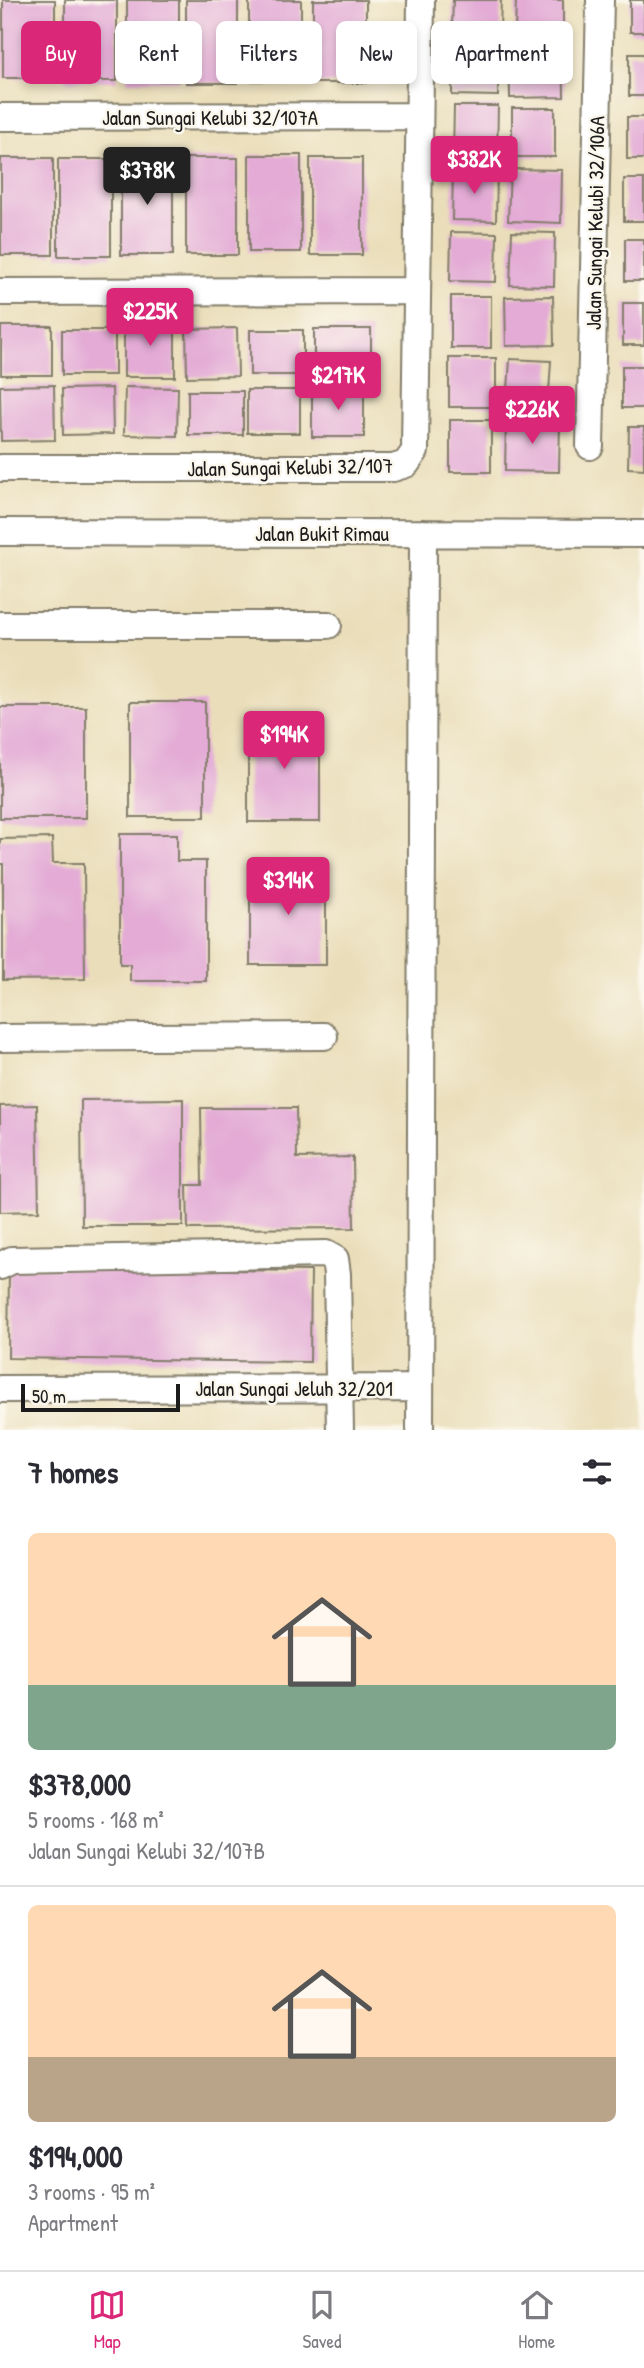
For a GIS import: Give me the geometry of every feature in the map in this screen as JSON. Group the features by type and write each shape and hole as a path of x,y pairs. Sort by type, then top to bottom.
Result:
{"street":[{"name":"Jalan Sungai Kelubi 32/107","path":"0,468 393,468 406,464 415,451 421,0"},
{"name":"Jalan Sungai Kelubi 32/106A","path":"590,446 600,0"},
{"name":"Jalan Sungai Kelubi 32/107A","path":"0,117 419,116"},
{"path":"0,292 417,291"},
{"name":"Jalan Bukit Rimau","path":"0,532 644,534"},
{"path":"420,1430 423,533"},
{"path":"0,625 328,625"},
{"path":"0,1038 324,1036"},
{"path":"0,1266 12,1260 326,1254 335,1259 341,1388 340,1430"},
{"name":"Jalan Sungai Jeluh 32/201","path":"0,1389 420,1388"}],"building":[{"path":"3,0 55,0 55,21 21,21 21,78 3,78"},
{"path":"65,0 117,0 115,81 101,81 101,21 65,21"},
{"path":"127,0 179,0 179,21 127,21"},
{"path":"186,0 238,0 238,21 216,21 216,83 202,83 202,21 186,21"},
{"path":"249,0 301,0 301,21 249,21"},
{"path":"313,0 366,0 366,21 336,21 336,83 322,83 322,21 313,21"},
{"path":"453,0 501,0 500,21 452,21"},
{"path":"516,0 563,0 563,21 515,21"},
{"path":"630,0 644,0 644,32 630,32"},
{"path":"629,54 644,54 644,96 629,96"},
{"path":"452,84 498,84 498,96 452,95"},
{"path":"510,84 564,84 564,97 510,98"},
{"path":"454,106 498,106 497,158 453,157"},
{"path":"512,108 555,108 555,157 512,157"},
{"path":"627,117 644,117 644,159 627,159"},
{"path":"249,155 301,155 301,252 249,252"},
{"path":"1,158 53,158 53,255 1,255"},
{"path":"121,158 173,158 173,255 121,255"},
{"path":"186,158 238,158 238,255 186,255"},
{"path":"310,158 362,158 362,255 310,255"},
{"path":"58,159 111,159 111,256 58,256"},
{"path":"510,169 562,170 561,223 508,221"},
{"path":"453,170 497,171 496,221 452,220"},
{"path":"624,179 644,179 644,221 624,221"},
{"path":"451,232 497,233 496,282 450,281"},
{"path":"512,232 555,233 554,286 510,285"},
{"path":"625,239 644,239 644,281 625,281"},
{"path":"451,296 491,296 491,348 451,348"},
{"path":"553,296 554,345 506,346 505,297"},
{"path":"623,303 644,303 644,345 623,345"},
{"path":"124,320 175,320 175,377 124,377"},
{"path":"1,326 52,326 52,375 1,375"},
{"path":"237,328 238,376 187,377 186,329"},
{"path":"314,329 371,329 371,375 314,375"},
{"path":"62,330 115,330 115,375 62,375"},
{"path":"250,330 303,330 303,375 250,375"},
{"path":"449,358 496,358 496,407 449,407"},
{"path":"510,359 551,361 548,408 507,405"},
{"path":"622,366 644,366 644,408 622,408"},
{"path":"54,385 55,440 1,441 0,386"},
{"path":"125,387 178,388 177,436 124,435"},
{"path":"112,388 113,434 63,435 62,389"},
{"path":"312,388 364,388 364,437 312,437"},
{"path":"247,390 300,390 300,433 247,433"},
{"path":"188,391 243,391 243,435 188,435"},
{"path":"506,419 560,420 559,472 505,471"},
{"path":"450,420 491,420 491,472 450,472"},
{"path":"629,427 644,427 644,469 628,468"},
{"path":"130,702 205,702 205,817 130,817"},
{"path":"0,707 86,707 86,818 0,818"},
{"path":"248,720 320,720 320,822 248,822"},
{"path":"120,834 177,834 177,861 206,861 206,981 130,981 130,964 120,964"},
{"path":"52,838 53,863 84,863 85,979 3,980 3,864 0,864 0,839"},
{"path":"250,869 326,869 326,965 250,965"},
{"path":"183,1099 183,1226 82,1226 81,1100"},
{"path":"37,1105 39,1211 0,1212 0,1106"},
{"path":"201,1108 296,1108 297,1158 353,1157 354,1228 188,1229 187,1185 202,1185"},
{"path":"9,1267 311,1271 310,1362 8,1358"}]}
